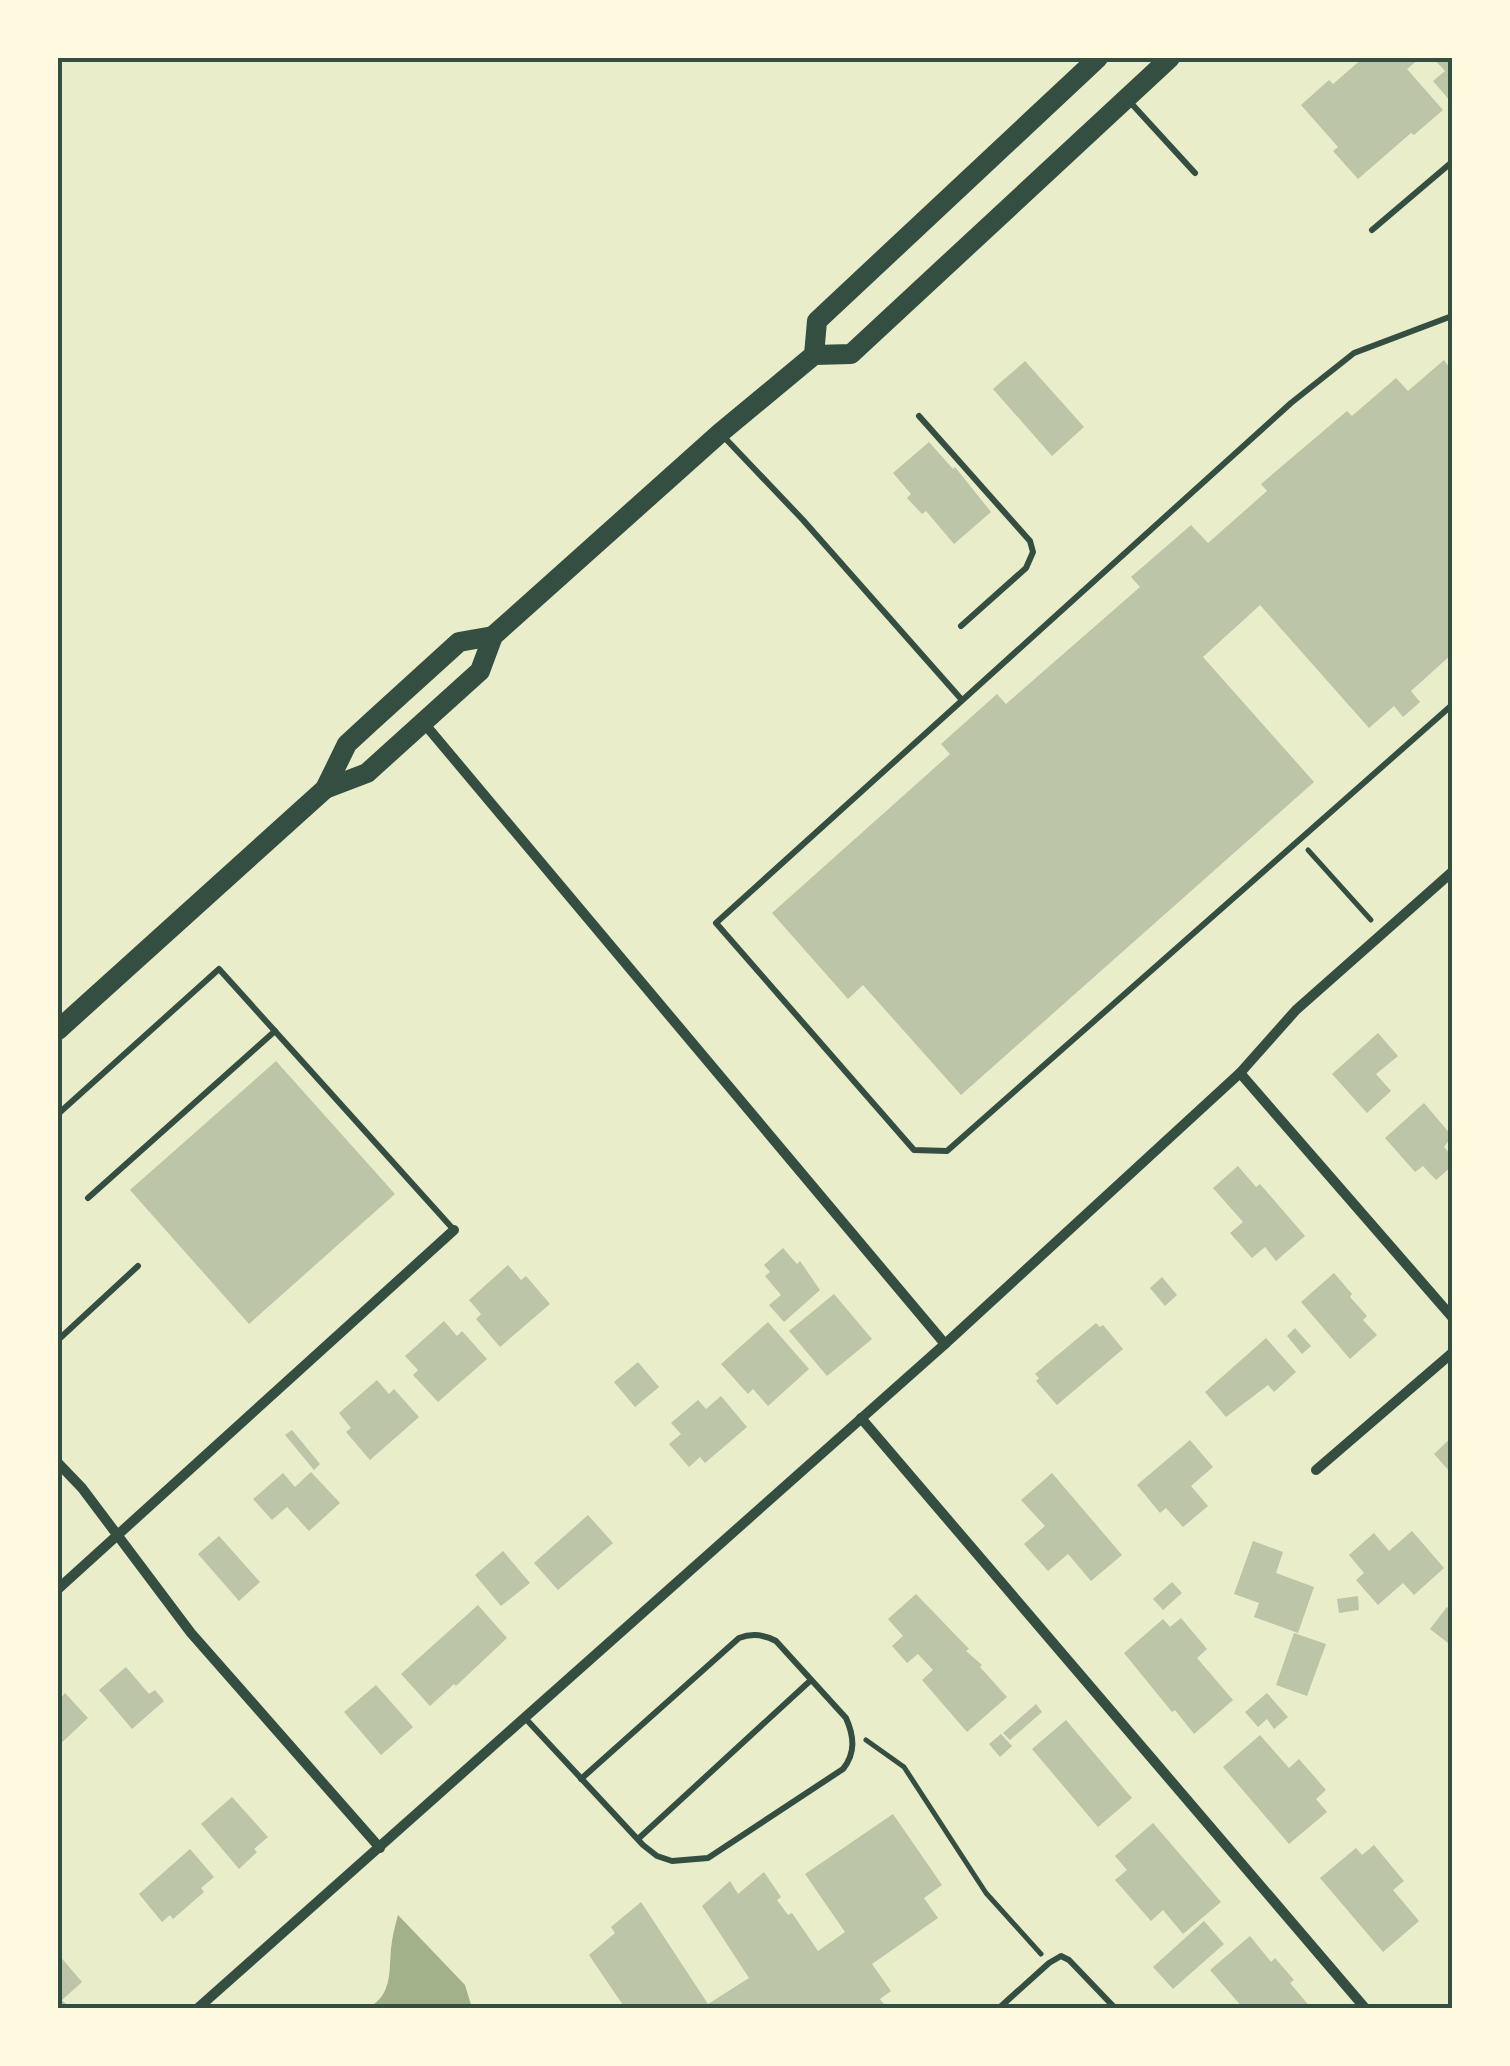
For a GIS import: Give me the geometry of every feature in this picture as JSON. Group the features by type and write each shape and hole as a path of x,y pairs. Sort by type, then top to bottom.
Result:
{"main road":[{"path":"814,355 817,320 1098,58"},
{"path":"58,1030 325,790 367,773 424,722 480,671 493,636 720,433 814,355 851,354 1170,58"},
{"path":"325,790 347,744 359,732 459,642 493,636"}],"street":[{"path":"424,722 945,1344"},
{"path":"198,2008 945,1344 1240,1072 1296,1010 1452,872"},
{"path":"1240,1072 1452,1317"},
{"path":"58,1588 454,1230"},
{"path":"1316,1470 1452,1354"},
{"path":"861,1418 1366,2008"},
{"path":"58,1463 191,1633 380,1848"}],"lane":[{"path":"1126,97 1194,173"},
{"path":"1372,230 1452,162"},
{"path":"1452,316 1354,353 1290,403 716,923 914,1150 947,1151 1452,705"},
{"path":"919,416 1030,541 1033,552 1026,568 961,626"},
{"path":"720,433 962,700"},
{"path":"58,1114 220,969 454,1230"},
{"path":"88,1198 275,1031"},
{"path":"58,1340 138,1266"},
{"path":"525,1718 638,1839 658,1856 672,1860 708,1858 844,1769 853,1750 851,1729 846,1718 776,1641 766,1635 739,1638 582,1779"},
{"path":"638,1839 811,1680"},
{"path":"999,2008 1061,1956 1115,2008"}],"path":[{"path":"1299,840 1382,934"},
{"path":"851,1729 904,1767 986,1893 1049,1963"}],"shaded area":[{"path":"398,1915 465,1985 472,2008 368,2008 381,1997 388,1983"}],"building":[{"path":"1363,58 1420,58 1407,69 1443,110 1358,179 1333,151 1338,147 1301,105 1329,80 1333,84"},
{"path":"1433,58 1452,58 1452,103 1433,81 1445,71"},
{"path":"1444,360 1452,371 1452,654 1411,691 1420,702 1403,717 1394,706 1369,728 1260,605 1203,657 1314,782 961,1095 863,985 848,999 772,913 950,754 941,744 997,694 1006,704 1140,587 1131,577 1191,525 1208,543 1267,491 1261,484 1347,411 1352,416 1396,378 1408,391"},
{"path":"1025,361 1084,427 1052,456 993,389"},
{"path":"929,442 991,512 954,544 926,511 922,514 907,498 911,494 893,473"},
{"path":"1378,1033 1398,1056 1376,1074 1391,1091 1367,1113 1332,1074"},
{"path":"276,1061 395,1194 249,1324 130,1190"},
{"path":"1424,1103 1452,1136 1444,1147 1452,1156 1452,1166 1436,1180 1423,1166 1415,1172 1385,1138"},
{"path":"1238,1166 1256,1187 1260,1184 1305,1236 1276,1261 1265,1247 1252,1258 1230,1233 1243,1222 1213,1188"},
{"path":"783,1248 797,1264 800,1261 820,1290 784,1322 769,1305 781,1295 765,1276 770,1272 764,1265"},
{"path":"508,1265 521,1280 526,1276 550,1304 500,1347 476,1319 481,1314 469,1300"},
{"path":"1334,1273 1377,1335 1350,1359 1301,1302"},
{"path":"1162,1277 1177,1295 1165,1306 1150,1288"},
{"path":"834,1294 872,1339 827,1376 789,1331"},
{"path":"444,1321 457,1336 462,1331 487,1359 438,1402 413,1375 418,1370 405,1356"},
{"path":"768,1322 809,1369 768,1406 753,1389 748,1394 721,1364"},
{"path":"1096,1323 1103,1325 1123,1349 1057,1405 1036,1381 1039,1378 1035,1374"},
{"path":"1295,1328 1311,1346 1302,1354 1287,1336"},
{"path":"1266,1338 1296,1372 1274,1392 1268,1385 1226,1417 1205,1392"},
{"path":"638,1362 659,1387 635,1407 614,1382"},
{"path":"377,1380 389,1394 394,1389 419,1417 370,1460 346,1432 351,1428 339,1413"},
{"path":"721,1396 747,1427 705,1463 700,1457 689,1467 669,1444 681,1434 671,1423 698,1400 706,1409"},
{"path":"292,1430 320,1464 314,1470 285,1435"},
{"path":"1452,1437 1452,1474 1434,1454"},
{"path":"1190,1440 1213,1467 1191,1486 1208,1506 1183,1527 1166,1508 1160,1513 1137,1485"},
{"path":"311,1472 340,1503 309,1531 287,1507 272,1520 253,1499 283,1473 295,1487"},
{"path":"1052,1473 1122,1555 1091,1581 1068,1554 1048,1571 1024,1544 1045,1526 1021,1500"},
{"path":"588,1515 613,1543 558,1590 534,1563"},
{"path":"1412,1531 1444,1568 1414,1595 1403,1583 1378,1605 1356,1580 1364,1573 1349,1555 1374,1533 1389,1551"},
{"path":"219,1536 260,1582 239,1601 198,1554"},
{"path":"1253,1541 1283,1552 1276,1573 1314,1587 1298,1633 1254,1617 1259,1603 1234,1594"},
{"path":"503,1551 530,1583 501,1606 475,1575"},
{"path":"1172,1582 1182,1593 1163,1610 1153,1599"},
{"path":"916,1594 969,1649 966,1651 1007,1697 967,1732 922,1680 933,1670 918,1654 907,1663 892,1646 903,1636 888,1619"},
{"path":"1358,1596 1359,1610 1339,1613 1337,1599"},
{"path":"478,1605 507,1638 430,1706 401,1674"},
{"path":"1447,1607 1452,1611 1452,1646 1430,1629"},
{"path":"1181,1618 1207,1649 1197,1658 1233,1700 1194,1734 1124,1653 1163,1619 1170,1627"},
{"path":"1294,1633 1326,1644 1307,1696 1276,1685"},
{"path":"126,1667 149,1694 155,1690 164,1701 132,1729 99,1690"},
{"path":"376,1685 413,1727 381,1755 344,1712"},
{"path":"65,1693 88,1718 58,1746 58,1701"},
{"path":"1267,1693 1288,1717 1274,1729 1267,1719 1258,1727 1245,1712"},
{"path":"1036,1704 1042,1712 1010,1740 1003,1733"},
{"path":"1066,1720 1132,1798 1098,1827 1032,1749"},
{"path":"1001,1734 1012,1746 1000,1757 989,1744"},
{"path":"1260,1735 1289,1768 1299,1759 1326,1790 1316,1799 1327,1812 1289,1844 1223,1767"},
{"path":"232,1797 268,1837 239,1869 201,1824"},
{"path":"893,1814 942,1885 924,1898 938,1918 872,1964 891,1991 880,1999 887,2008 625,2008 589,1955 615,1933 611,1927 641,1902 708,2004 749,1978 702,1906 730,1881 738,1894 764,1872 781,1897 777,1900 788,1915 792,1913 818,1951 845,1932 805,1874"},
{"path":"1153,1823 1221,1902 1183,1934 1163,1910 1151,1921 1115,1880 1127,1870 1115,1856"},
{"path":"1374,1845 1404,1881 1393,1890 1419,1921 1383,1952 1320,1878 1356,1848 1362,1855"},
{"path":"190,1849 214,1877 201,1888 204,1892 173,1919 170,1915 162,1922 139,1894"},
{"path":"1204,1921 1224,1944 1173,1989 1153,1967"},
{"path":"1250,1936 1271,1962 1275,1958 1294,1980 1290,1983 1311,2008 1243,2008 1210,1970"},
{"path":"58,1954 82,1982 62,2000 70,2008 58,2008"}]}
